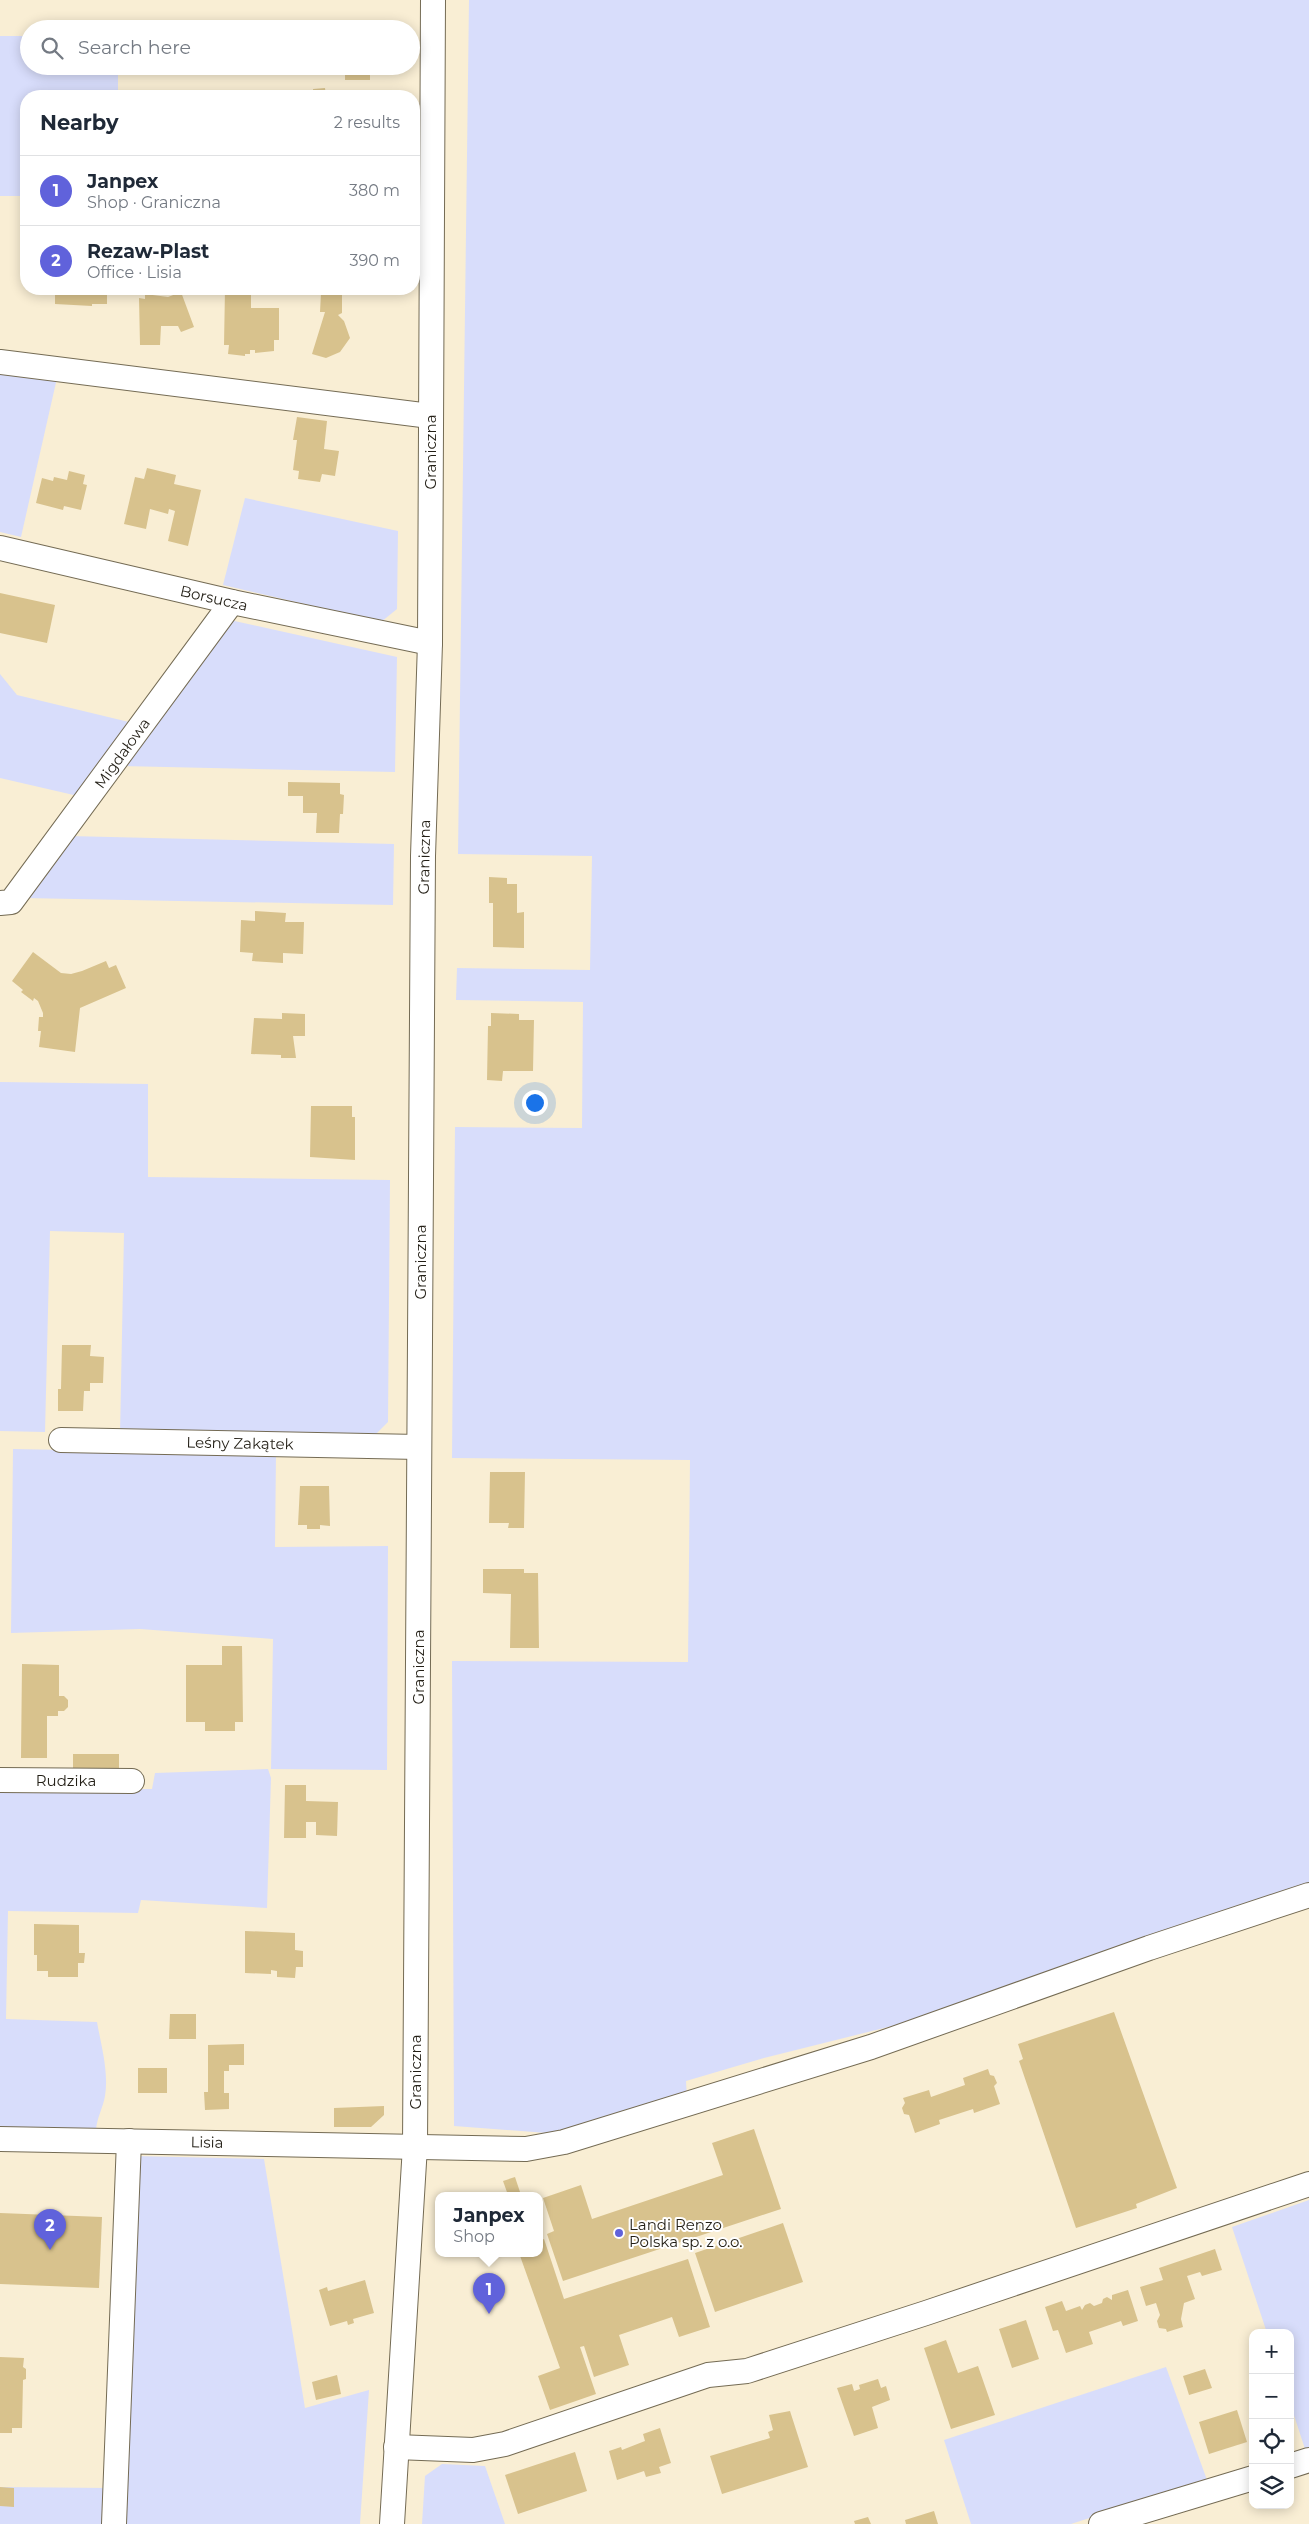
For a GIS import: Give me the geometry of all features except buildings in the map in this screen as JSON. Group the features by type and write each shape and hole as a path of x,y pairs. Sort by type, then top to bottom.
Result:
{"street":[{"name":"Graniczna","path":"392,2524 415,2146 423,856 430,643 434,0"},
{"path":"0,362 430,416"},
{"name":"Borsucza","path":"0,548 232,602 430,643"},
{"name":"Migdałowa","path":"5,903 232,602"},
{"name":"Leśny Zakątek","path":"60,1440 419,1447"},
{"name":"Rudzika","path":"0,1780 132,1780"},
{"name":"Lisia","path":"0,2139 526,2149 564,2142 870,2047 1149,1948 1309,1895"},
{"path":"114,2524 129,2141"},
{"path":"396,2447 473,2450 505,2444 708,2375 747,2371 1309,2184"},
{"path":"1294,2465 1309,2460"},
{"path":"1113,2522 1249,2479"}],"shaded area":[{"path":"469,0 1309,0 1309,1884 932,2016 764,2058 686,2081 687,2099 547,2133 454,2126 452,1661 688,1662 690,1460 452,1458 455,1127 582,1128 583,1002 456,1000 457,968 590,970 592,856 458,854"},
{"path":"0,36 20,36 20,75 118,75 118,90 20,90 20,196 0,196"},
{"path":"0,371 57,378 21,537 0,532"},
{"path":"245,498 398,531 397,609 381,622 223,585"},
{"path":"230,620 397,657 395,772 121,766"},
{"path":"0,674 17,695 133,723 78,796 0,778"},
{"path":"69,836 394,844 393,905 23,898"},
{"path":"0,1082 148,1084 148,1177 390,1180 388,1422 372,1438 120,1435 124,1233 50,1231 45,1432 0,1431"},
{"path":"13,1449 276,1454 275,1547 388,1546 387,1770 271,1769 273,1639 140,1629 11,1633"},
{"path":"268,1769 271,1778 267,1908 141,1900 138,1913 8,1911 6,2019 97,2022 104,2059 106,2087 96,2130 0,2128 0,1790 152,1789 155,1773"},
{"path":"134,2156 264,2159 305,2408 369,2390 360,2524 118,2524"},
{"path":"1309,2200 1309,2447 1305,2449 1294,2415 1294,2329 1266,2329 1232,2227"},
{"path":"1166,2367 1207,2480 1071,2524 971,2524 944,2440"},
{"path":"442,2464 485,2466 505,2524 422,2524 425,2476"},
{"path":"0,2487 108,2488 107,2524 0,2524"}],"place":[{"name":"Landi Renzo Polska sp. z o.o.","path":"619,2233"},
{"name":"Rezaw-Plast","path":"50,2250"},
{"name":"Janpex","path":"489,2314"}]}
